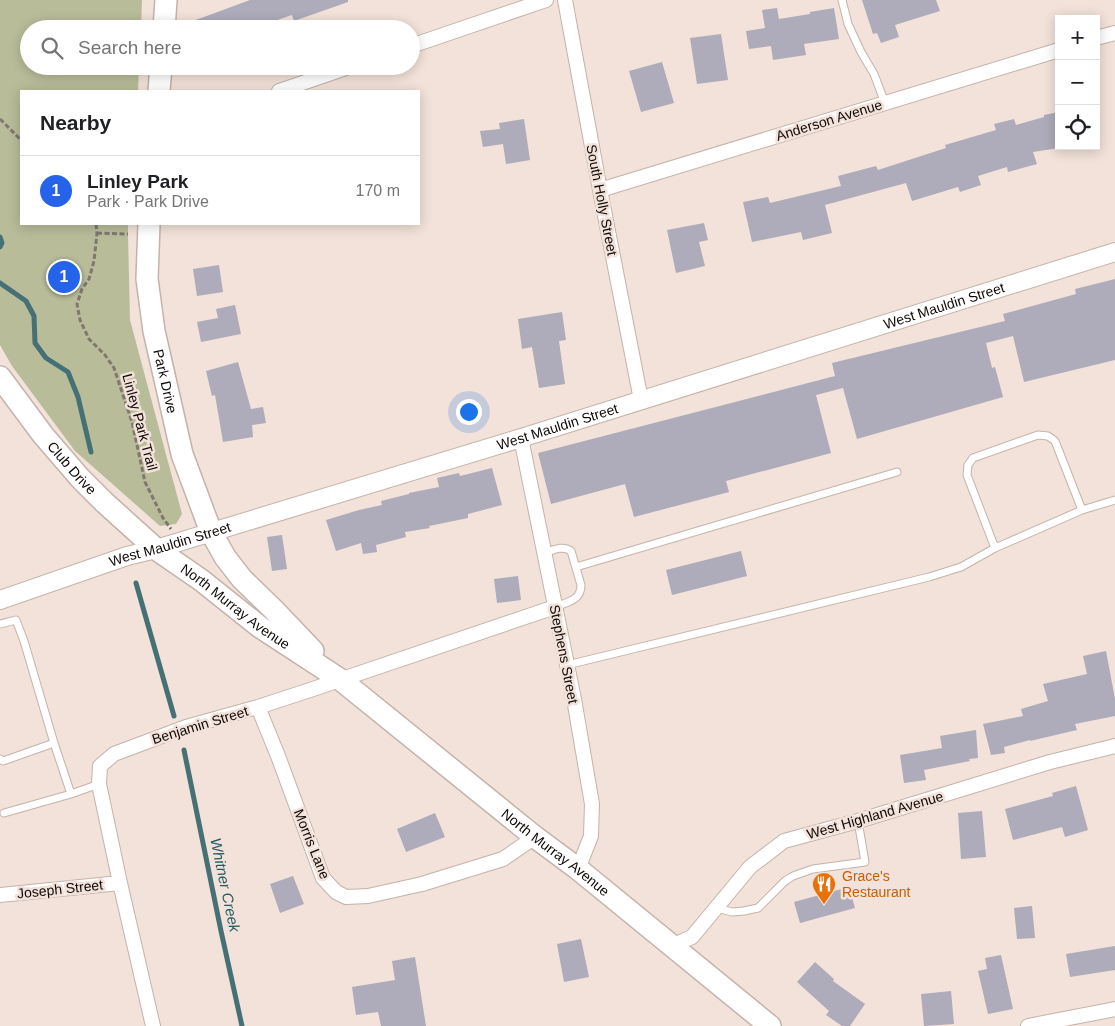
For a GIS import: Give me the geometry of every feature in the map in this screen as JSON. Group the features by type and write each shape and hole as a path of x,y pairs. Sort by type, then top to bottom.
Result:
{"main road":[{"path":"165,20 166,0"},
{"path":"159,90 160,75"},
{"name":"Park Drive","path":"149,225 148,279 154,332 182,454 211,532"},
{"name":"Club Drive","path":"0,377 43,436 80,478 156,549"},
{"name":"North Murray Avenue","path":"211,532 225,557 242,579 341,680"},
{"name":"North Murray Avenue","path":"156,549 201,580 260,626 341,680 536,838 578,869 770,1026"}],"street":[{"path":"420,43 546,0"},
{"name":"South Holly Street","path":"565,0 641,400"},
{"path":"1100,37 1115,33"},
{"name":"Anderson Avenue","path":"600,190 1055,51"},
{"path":"282,90 326,75"},
{"name":"West Mauldin Street","path":"0,600 127,556 156,549 521,438 1115,252"},
{"name":"Stephens Street","path":"521,438 574,698 592,804 591,836 578,869"},
{"name":"Benjamin Street","path":"153,1026 120,883 100,784 100,766 114,754 186,727 258,707 555,608"},
{"name":"Morris Lane","path":"258,707 323,878 336,892 346,898 368,896 422,884 504,859 536,838"},
{"name":"West Highland Avenue","path":"672,946 692,937 750,867 784,841 858,821 1050,762 1115,746"},
{"name":"Joseph Street","path":"0,895 120,883"},
{"path":"1028,1026 1115,1008"}],"lane":[{"path":"842,0 848,24 874,74 885,103"},
{"path":"995,548 967,475 968,465 973,458 1038,435 1048,436 1055,441 1082,510"},
{"path":"576,567 897,472"},
{"path":"567,665 928,578 961,567 995,548 1082,510 1115,500"},
{"path":"544,553 562,548 567,548 571,551 581,585 581,591 577,597 555,608"},
{"path":"0,624 16,620 71,794"},
{"path":"0,760 3,761 54,743"},
{"path":"4,813 100,784"},
{"path":"717,908 732,912 744,912 758,908 785,881 793,876 813,869 865,862 858,821"}],"path":[{"path":"0,119 20,139"},
{"name":"Linley Park Trail","path":"96,225 94,262 89,279 82,289 77,304 80,320 89,338 106,355 114,368 132,422 145,482 163,518 180,541"},
{"path":"97,233 128,234"}],"green space":[{"path":"0,0 142,0 141,20 20,20 20,75 139,75 138,90 20,90 20,225 128,225 130,320 182,514 176,524 160,526 75,451 12,366 0,345"}],"building":[{"path":"250,0 348,0 348,2 297,20 294,20 292,15 277,20 196,20"},
{"path":"862,0 936,0 940,11 895,25 899,37 881,43 877,33 873,34"},
{"path":"777,8 779,19 834,8 839,39 804,44 806,55 773,60 771,46 749,49 746,31 765,28 762,10"},
{"path":"721,34 728,80 697,84 690,38"},
{"path":"662,62 674,103 641,112 629,71"},
{"path":"1055,113 1055,149 1033,152 1037,164 1008,172 1007,167 978,176 981,185 960,192 958,187 912,201 906,183 825,205 832,233 803,240 801,232 752,242 743,202 768,197 770,203 841,186 838,176 876,166 878,170 946,148 945,145 996,130 994,124 1014,119 1016,125 1044,117 1044,115"},
{"path":"524,119 530,160 506,164 503,144 483,147 480,131 500,129 499,123"},
{"path":"704,223 708,240 699,242 705,266 676,273 667,230"},
{"path":"219,265 223,292 197,296 193,269"},
{"path":"1115,279 1115,360 1024,382 1013,336 986,343 992,368 995,367 1003,397 857,439 843,388 816,395 831,453 726,481 729,492 634,517 625,484 551,504 538,453 835,376 832,363 1005,321 1003,314 1076,294 1075,289"},
{"path":"235,305 241,334 201,342 197,322 218,318 216,309"},
{"path":"562,312 566,340 559,341 565,384 539,388 532,347 522,349 518,319"},
{"path":"238,362 251,409 263,407 266,423 252,425 253,437 223,442 215,395 212,396 206,371"},
{"path":"492,468 502,505 468,514 468,518 429,526 430,528 405,532 406,537 376,545 377,552 363,554 361,543 336,551 326,520 382,505 381,501 439,487 437,478 459,473 460,476"},
{"path":"282,535 287,569 272,571 267,537"},
{"path":"741,551 747,576 672,595 666,570"},
{"path":"518,576 521,600 497,603 494,579"},
{"path":"1106,651 1115,699 1115,716 1075,724 1077,730 1004,747 1005,753 991,755 983,724 1023,716 1021,709 1048,701 1043,684 1087,674 1083,656"},
{"path":"976,730 978,758 924,770 926,780 904,783 900,755 942,748 940,736"},
{"path":"1076,786 1088,830 1065,837 1062,827 1013,840 1005,809 1053,796 1052,793"},
{"path":"982,811 986,857 961,859 958,813"},
{"path":"435,813 445,837 406,852 397,829"},
{"path":"293,876 304,904 280,913 270,884"},
{"name":"Grace's Restaurant","path":"849,887 855,908 800,923 794,902"},
{"path":"1032,906 1035,938 1017,939 1014,908"},
{"path":"581,939 589,977 564,982 557,944"},
{"path":"1115,946 1115,970 1070,977 1066,954"},
{"path":"1001,955 1013,1009 988,1014 978,971 987,969 985,958"},
{"path":"415,957 426,1026 381,1026 378,1012 356,1015 352,987 395,980 392,961"},
{"path":"815,962 834,979 833,981 865,1004 850,1026 842,1026 826,1015 829,1011 797,982"},
{"path":"951,991 954,1024 924,1026 921,994"}],"waterway":[{"name":"Whitner Creek","path":"0,237 2,243 0,247"},
{"name":"Whitner Creek","path":"0,283 26,301 34,316 35,343 46,358 68,372 78,397 91,452"},
{"name":"Whitner Creek","path":"136,583 174,716"},
{"name":"Whitner Creek","path":"184,750 242,1026"}],"place":[{"name":"Linley Park","path":"64,277"},
{"name":"Grace's Restaurant","path":"824,905"}]}
